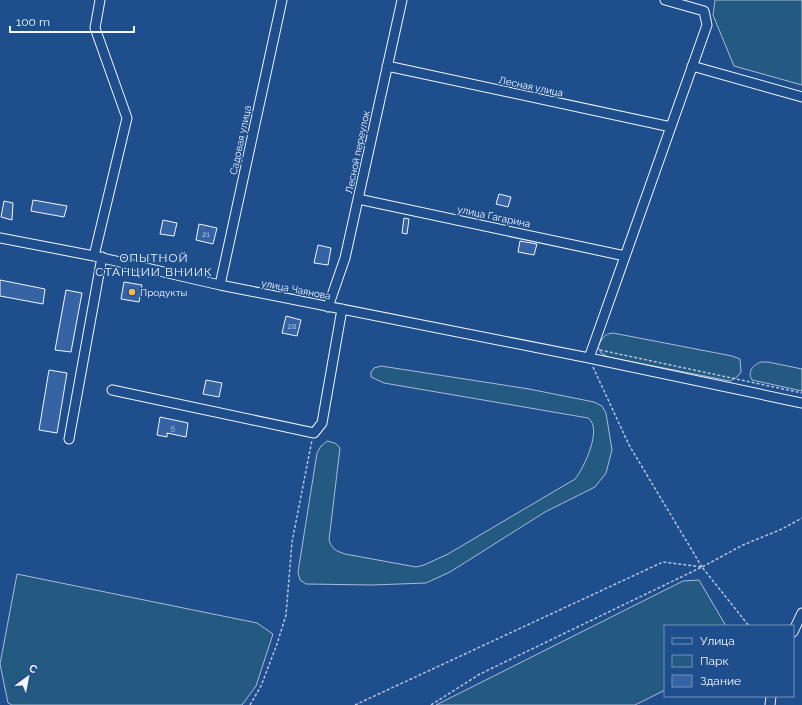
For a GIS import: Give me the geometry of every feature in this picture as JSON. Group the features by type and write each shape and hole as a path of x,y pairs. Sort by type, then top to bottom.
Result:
{"street":[{"path":"69,439 98,257 127,118 95,28 100,0"},
{"name":"Садовая улица","path":"220,285 282,0"},
{"name":"Лесной переулок","path":"328,307 345,258 402,0"},
{"path":"589,358 707,25 704,11 665,0"},
{"name":"Лесная улица","path":"387,66 671,127"},
{"path":"692,66 802,97"},
{"name":"улица Гагарина","path":"358,199 625,256"},
{"name":"улица Чаянова","path":"0,238 98,257 220,285 589,358 802,403"},
{"path":"112,390 314,433 322,422 342,309"},
{"path":"794,630 802,613"}],"path":[{"path":"592,348 802,393"},
{"path":"589,358 629,445 702,567 748,625"},
{"path":"250,705 278,644 286,615 292,542 314,433"},
{"path":"431,705 480,674 702,567 743,545 782,529 802,518"},
{"path":"355,705 663,562 702,567"}],"green space":[{"path":"715,0 802,0 802,85 734,66 713,15"},
{"path":"613,333 732,356 740,359 741,372 737,377 730,381 608,357 601,353 598,347 607,334"},
{"path":"761,362 802,369 802,391 752,380 750,374 752,369"},
{"path":"381,366 529,389 594,402 602,406 606,413 612,450 606,473 595,487 545,512 450,572 426,583 372,585 306,584 300,580 298,572 317,453 321,446 327,441 335,443 340,448 329,540 333,548 345,554 416,567 448,554 575,479 587,458 593,439 594,430 592,423 588,418 384,383 371,377 371,372 374,368"},
{"path":"17,574 257,623 273,634 256,686 242,705 12,705 8,703 0,664"},
{"path":"699,580 725,625 664,625 664,690 635,705 436,705 683,581"}],"building":[{"path":"499,194 511,197 508,207 496,204"},
{"path":"33,200 67,206 64,217 31,211"},
{"path":"4,201 13,203 12,220 1,217"},
{"path":"404,218 409,219 407,234 402,233"},
{"path":"163,220 177,223 174,236 160,234"},
{"path":"199,224 217,228 213,244 196,240"},
{"path":"520,241 537,244 534,255 518,252"},
{"path":"318,245 331,248 328,265 314,263"},
{"path":"0,280 45,289 43,304 0,296"},
{"name":"Продукты","path":"124,282 142,285 139,302 121,299"},
{"path":"66,290 82,293 71,352 55,350"},
{"path":"286,316 301,320 297,336 282,333"},
{"path":"49,370 67,373 57,433 39,430"},
{"path":"206,380 222,383 219,397 203,394"},
{"path":"160,417 188,423 186,437 167,433 167,437 157,435"}],"place":[{"name":"Продукты","path":"132,292"}],"district":[{"name":"ОПЫТНОЙ СТАНЦИИ ВНИИК","path":"154,265"}]}
